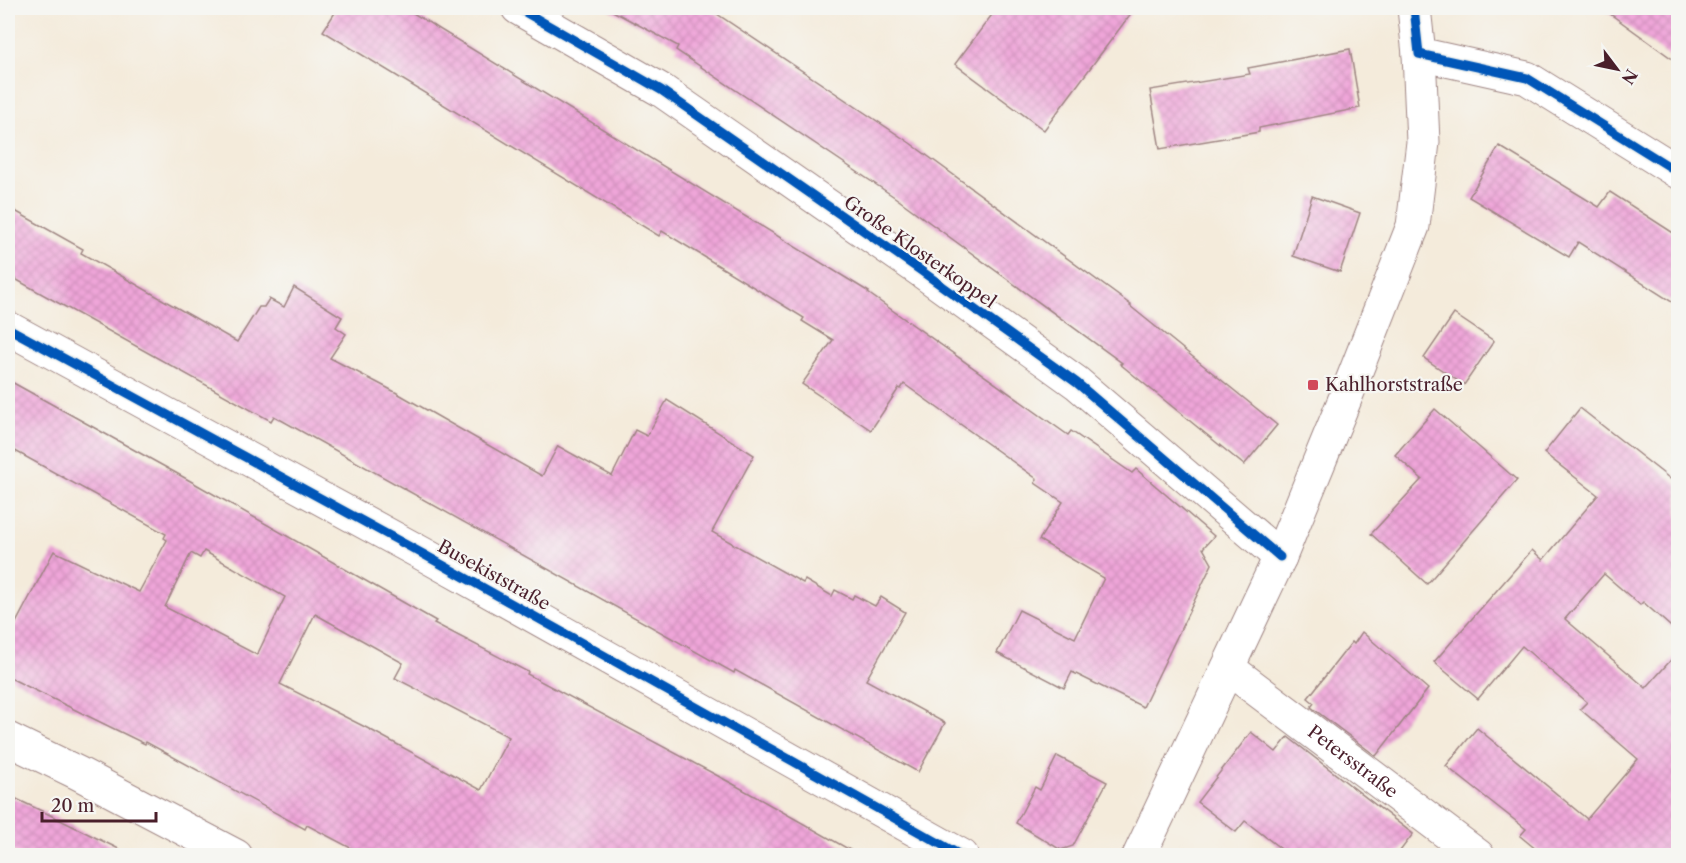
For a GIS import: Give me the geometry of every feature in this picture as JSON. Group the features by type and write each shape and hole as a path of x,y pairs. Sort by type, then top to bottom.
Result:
{"street":[{"name":"Große Klosterkoppel","path":"518,8 660,90 1077,383 1280,557"},
{"path":"1139,855 1280,557 1413,226 1423,142 1419,54 1414,8"},
{"path":"1419,54 1527,78 1678,172"},
{"name":"Busekiststraße","path":"8,328 434,560 962,855"},
{"name":"Petersstraße","path":"1228,668 1478,855"},
{"path":"8,739 236,855"}],"building":[{"path":"338,8 405,8 869,292 1068,435 1071,431 1132,473 1136,469 1214,536 1203,548 1212,564 1143,707 1072,672 1064,688 997,653 1019,610 1075,638 1104,578 1039,540 1063,502 1035,483 1037,479 904,384 871,430 802,384 833,340 802,321 804,318 662,231 659,236 323,31"},
{"path":"607,8 708,8 910,143 1131,305 1277,425 1244,465 1120,364 1122,363 896,198 676,50 678,46"},
{"path":"997,8 1135,8 1044,130 955,64"},
{"path":"1602,8 1678,8 1678,63"},
{"path":"1350,49 1360,108 1259,128 1259,132 1160,149 1150,90 1250,74 1248,68"},
{"path":"1499,146 1599,207 1610,192 1678,236 1678,306 1578,242 1569,257 1469,197"},
{"path":"1312,196 1360,213 1340,272 1293,256"},
{"path":"8,207 83,249 81,253 237,342 259,307 264,307 269,299 284,307 294,287 342,317 336,327 346,334 330,358 397,393 542,476 558,446 612,476 635,430 647,436 667,400 754,455 712,532 803,583 805,580 832,596 835,590 852,599 854,595 875,606 881,597 905,612 866,680 945,723 918,772 735,670 734,673 274,416 271,421 8,275"},
{"path":"1454,314 1494,341 1464,385 1424,358"},
{"path":"8,380 436,621 434,623 528,672 527,674 733,784 859,855 364,855 307,825 305,829 146,742 145,744 8,677 8,638 54,551 139,592 167,540 164,538 166,534 8,447","holes":["204,551 285,597 257,655 165,607 191,553 200,558","315,614 403,663 395,678 509,737 481,790 280,684"]},
{"path":"1580,408 1678,485 1678,633 1643,602 1640,605 1604,574 1565,619 1646,688 1678,652 1678,855 1543,855 1520,836 1526,829 1446,766 1477,728 1587,819 1638,759 1580,709 1587,702 1522,646 1478,699 1434,662 1532,550 1543,560 1598,495 1544,453"},
{"path":"1435,409 1517,480 1427,584 1371,534 1422,479 1395,455"},
{"path":"1362,632 1428,689 1376,756 1311,707 1314,703 1308,698"},
{"path":"1251,732 1276,752 1288,737 1413,834 1397,855 1289,855 1245,821 1236,832 1197,802"},
{"path":"1057,756 1107,782 1073,846 1061,850 1016,823 1035,787 1040,790"},
{"path":"8,795 131,855 21,855 8,849"}],"cycle path":[{"path":"518,8 661,90 920,270 1077,383 1280,557"},
{"path":"1414,8 1419,54 1527,78 1678,172"},
{"path":"8,328 423,554 962,856"}],"place":[{"name":"Kahlhorststraße","path":"1313,385"}]}
